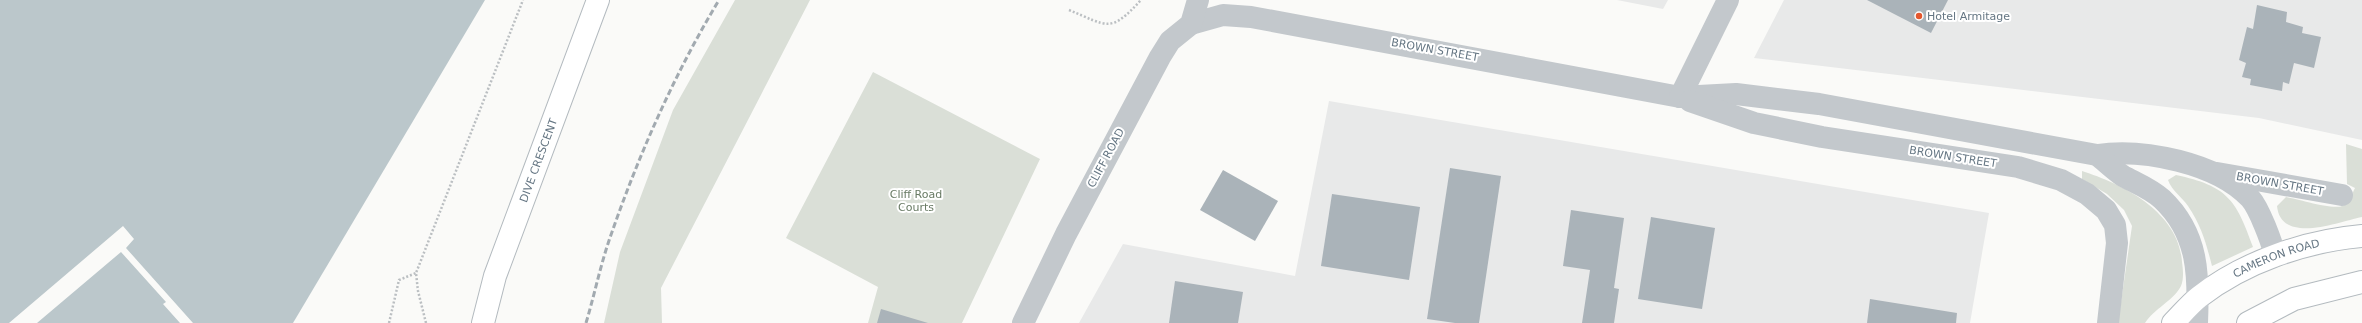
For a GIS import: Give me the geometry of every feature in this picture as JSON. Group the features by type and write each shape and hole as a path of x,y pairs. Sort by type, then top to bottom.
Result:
{"main road":[{"name":"DIVE CRESCENT","path":"483,323 495,276 598,0"},
{"name":"CAMERON ROAD","path":"2172,323 2198,298 2240,271 2275,256 2297,249 2362,236"},
{"path":"2248,323 2294,299 2362,282"}],"street":[{"path":"1191,24 1198,0"},
{"path":"1680,97 1728,0"},
{"name":"BROWN STREET","path":"1191,24 1223,15 1251,17 1680,97 1754,123 1822,137 2018,167 2061,180 2088,194 2106,210 2115,225 2117,243 2108,323"},
{"name":"CLIFF ROAD","path":"1023,323 1066,234 1160,57 1170,41 1191,24"},
{"name":"BROWN STREET","path":"1680,97 1736,94 1819,104 2097,155 2117,152 2144,155 2217,173 2342,195"},
{"name":"BROWN STREET","path":"2097,155 2122,175 2162,198 2179,219 2193,245 2198,298 2197,323"},
{"name":"BROWN STREET","path":"2217,173 2235,184 2251,199 2271,240 2275,256"}],"path":[{"path":"426,323 418,291 416,273 524,0"},
{"path":"1069,10 1106,25 1116,23 1141,0"},
{"path":"389,323 399,280 416,273"}],"shaded area":[{"path":"0,0 485,0 293,323 0,323"},
{"path":"1617,0 1668,0 1663,9"},
{"path":"1784,0 2362,0 2362,140 2259,118 1754,58"},
{"path":"1329,101 1989,213 1970,323 1079,323 1123,244 1295,276"}],"green space":[{"path":"735,0 810,0 661,288 662,323 604,323 620,252 673,110"},
{"name":"Cliff Road Courts","path":"873,72 1040,159 962,323 868,323 878,287 786,238"},
{"path":"2346,144 2362,149 2362,217 2312,228 2299,228 2289,225 2281,218 2277,206 2286,197 2331,207 2342,206 2348,201 2355,188 2347,184"},
{"path":"2082,171 2131,192 2146,203 2160,215 2171,229 2179,244 2183,271 2181,286 2174,296 2153,313 2145,323 2118,323 2132,226 2124,210 2107,194 2082,179"},
{"path":"2176,175 2207,184 2227,197 2235,206 2241,217 2253,247 2212,266 2197,221 2188,206 2168,180"}],"pier":[{"path":"123,226 134,239 126,248 193,323 180,323 163,304 166,302 121,252 37,323 9,323"}],"building":[{"name":"Hotel Armitage","path":"1867,0 1948,0 1931,33"},
{"path":"2257,5 2287,12 2286,22 2303,27 2302,33 2321,37 2314,68 2294,63 2289,84 2283,82 2282,91 2250,85 2251,79 2242,77 2246,63 2239,60 2247,27 2253,29"},
{"path":"1450,168 1501,176 1479,323 1455,323 1427,319"},
{"path":"1223,170 1278,201 1255,241 1200,210"},
{"path":"1332,194 1420,207 1409,280 1321,266"},
{"path":"1571,210 1624,218 1614,288 1619,289 1614,323 1582,323 1590,270 1563,266"},
{"path":"1651,217 1715,228 1702,309 1638,299"},
{"path":"1175,281 1243,292 1238,323 1169,323"},
{"path":"1870,299 1957,313 1956,323 1867,323"},
{"path":"881,309 928,323 877,323"}],"railway":[{"path":"586,323 608,243 634,172 673,84 719,0"}],"place":[{"name":"Hotel Armitage","path":"1919,16"}]}
